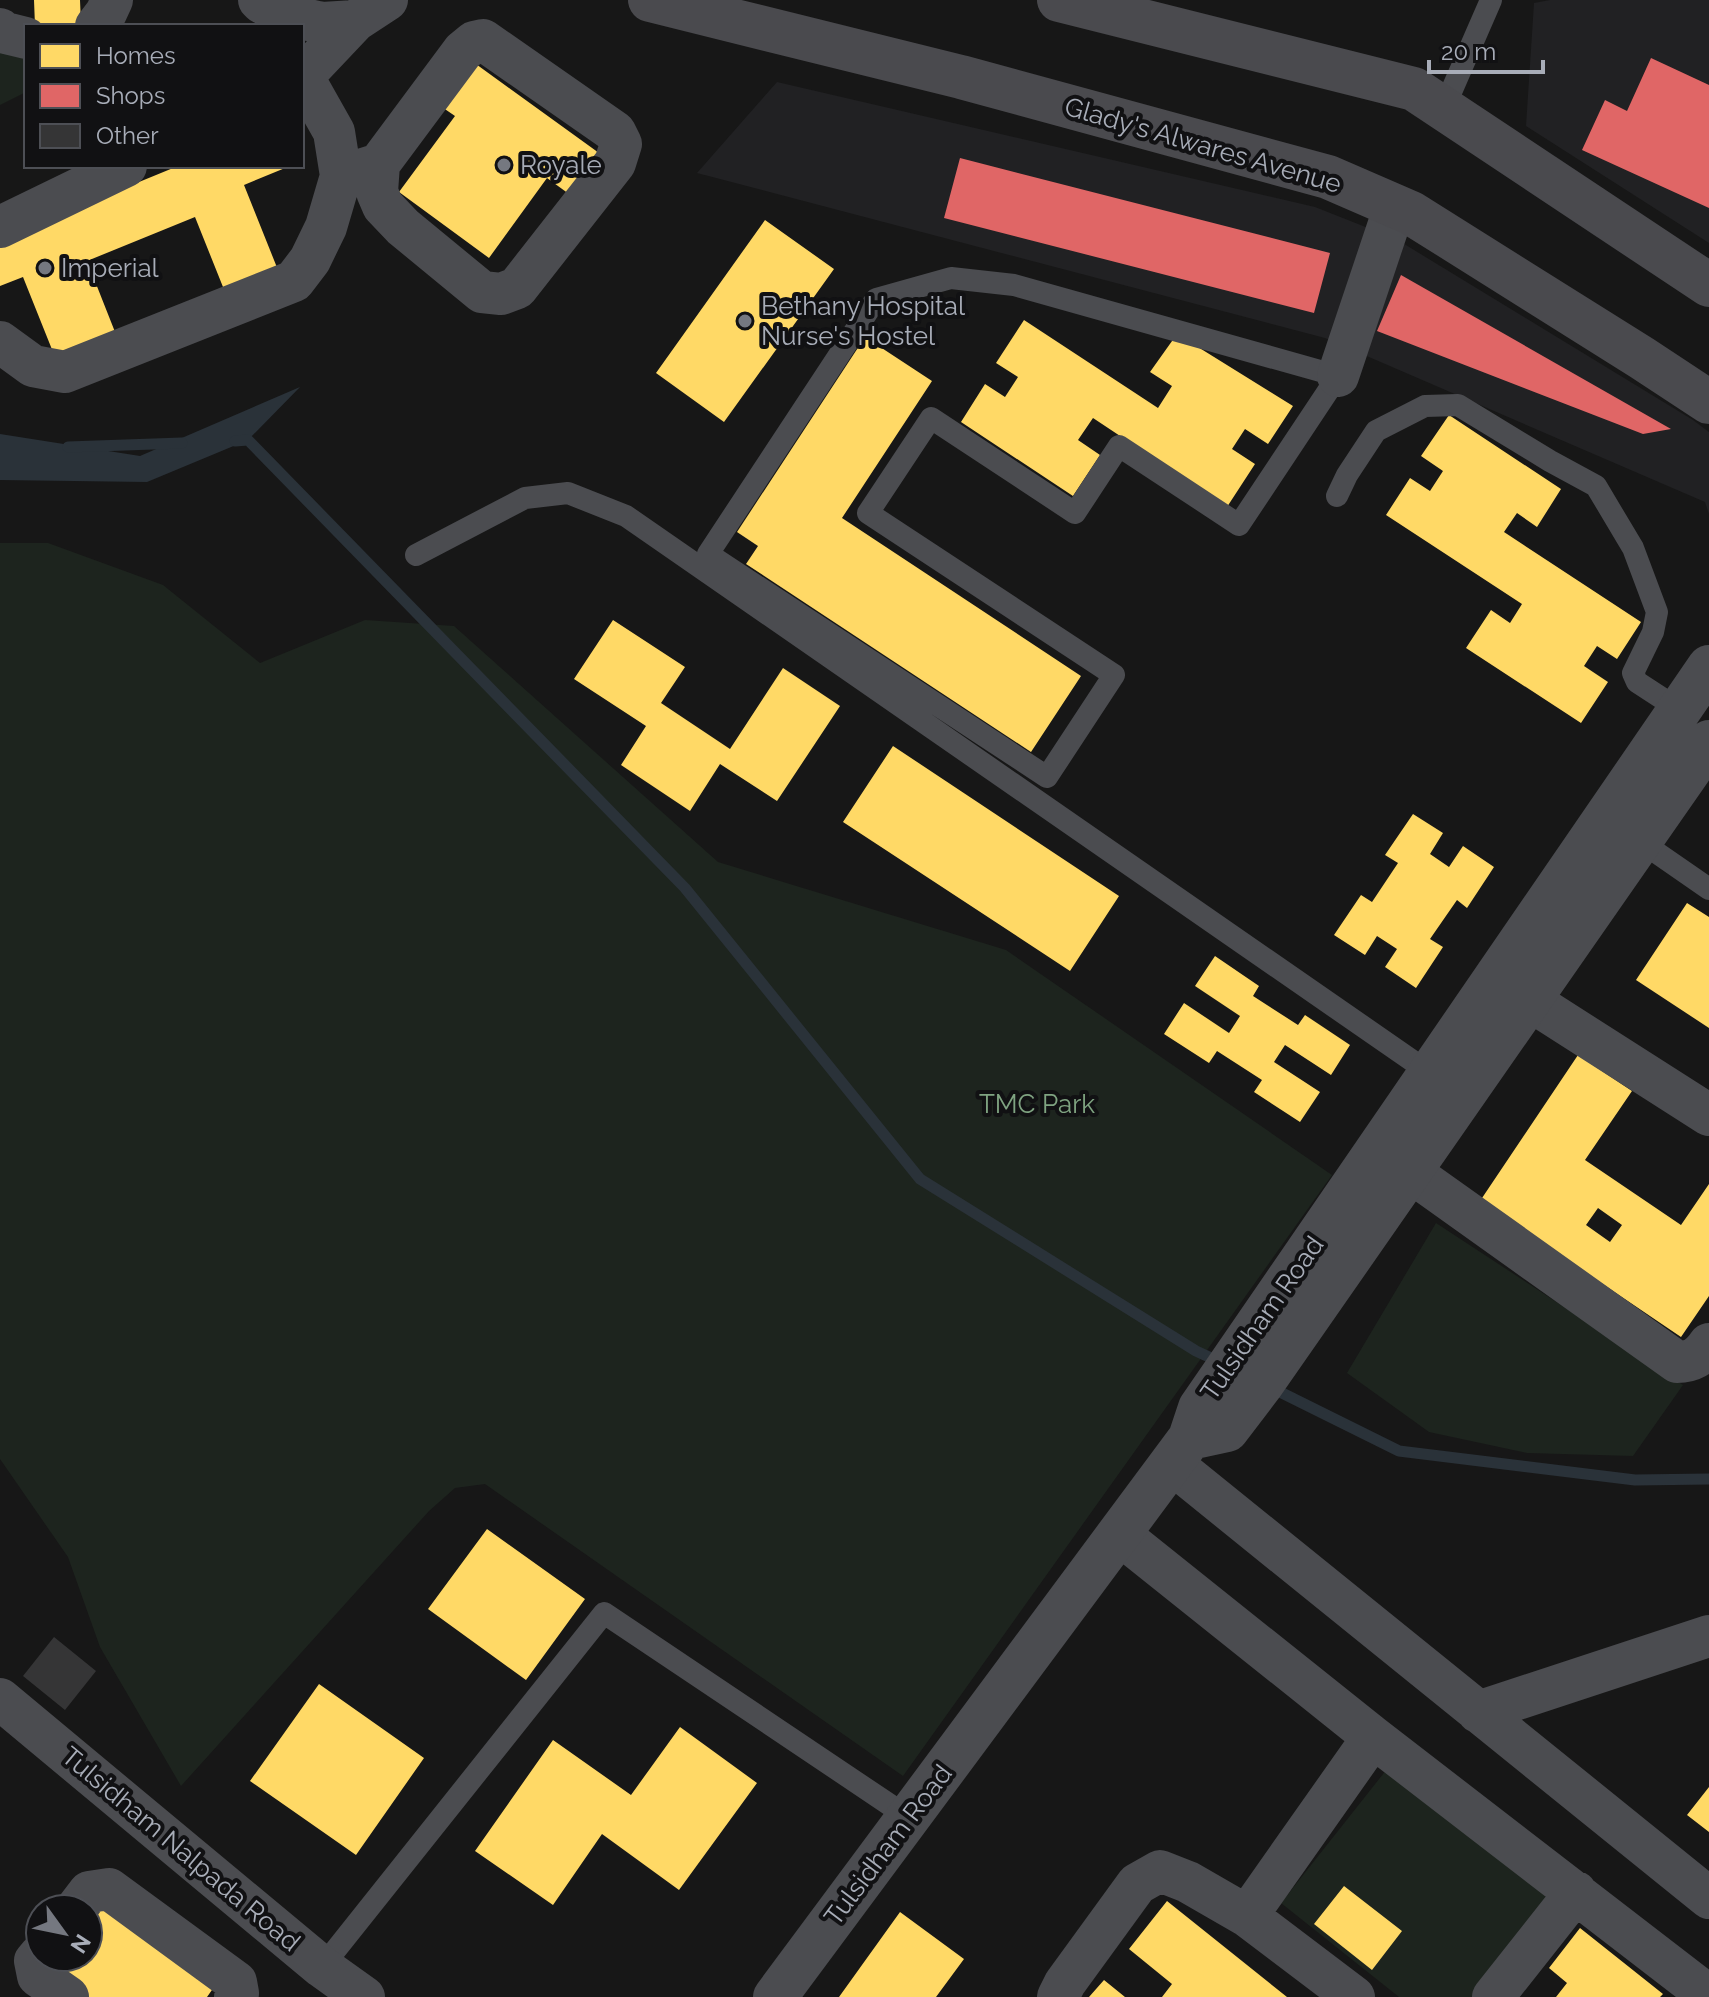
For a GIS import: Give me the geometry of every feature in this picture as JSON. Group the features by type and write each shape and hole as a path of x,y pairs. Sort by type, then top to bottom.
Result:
{"main road":[{"name":"Glady's Alwares Avenue","path":"650,0 961,77 1328,177 1411,213 1709,402"},
{"path":"1059,0 1414,89 1709,285"}],"street":[{"path":"98,24 112,0"},
{"path":"259,0 295,17 322,23 371,10"},
{"path":"304,75 371,10"},
{"path":"0,29 24,38"},
{"path":"0,342 33,366 65,372 294,281 310,260 360,170 474,42 483,40 615,132 621,144 615,163 517,288 501,294 482,292 403,227 383,206 377,192 360,170 334,132 304,80"},
{"path":"0,227 122,168"},
{"path":"1338,376 1395,206"},
{"name":"Tulsidham Road","path":"775,1997 1180,1450 1200,1408 1248,1372 1396,1167 1430,1073 1622,829 1680,710 1709,667"},
{"path":"1709,742 1622,829 1529,1000 1396,1167 1677,1362 1689,1362 1702,1354 1709,1344"},
{"path":"1529,1000 1709,1115"},
{"path":"1180,1450 1478,1712 1709,1898"},
{"path":"1119,1534 1373,1737 1709,1996"},
{"path":"1478,1712 1709,1636"},
{"name":"Tulsidham Nalpada Road","path":"0,1699 345,1987"},
{"path":"1247,1916 1373,1737"},
{"path":"1058,1997 1137,1884 1160,1871 1188,1882 1247,1916 1354,1997"},
{"path":"88,1893 109,1889 236,1982 238,1993 235,1997"},
{"path":"1493,1997 1576,1892"},
{"path":"37,1973 68,1997"}],"lane":[{"path":"1444,108 1491,0"},
{"path":"1033,798 1047,777 1114,675 868,513 931,418 1075,513 1119,446 1239,525 1338,376 1014,285 951,278 876,299 708,554 1047,777"},
{"path":"1337,496 1376,431 1425,406 1458,405 1596,486 1633,548 1657,612 1653,632 1633,673 1637,682 1680,710"},
{"path":"416,555 525,498 568,493 626,516 1430,1073"},
{"path":"1622,829 1709,889"},
{"path":"345,1987 604,1613 908,1817"}],"shaded area":[{"path":"1550,0 1709,0 1709,243 1526,126 1534,3"},
{"path":"777,82 1315,207 1396,239 1709,432 1709,514 1705,502 1325,338 697,173"},
{"path":"300,387 248,440 147,482 0,480 0,434 140,456"}],"green space":[{"path":"0,49 24,55 24,93 0,105"},
{"name":"TMC Park","path":"0,543 48,543 163,585 260,663 365,620 454,626 718,862 1006,950 1332,1175 903,1776 485,1484 455,1488 429,1511 181,1786 100,1647 68,1557 0,1459"},
{"path":"1436,1223 1683,1385 1633,1456 1527,1453 1429,1432 1347,1373"},
{"path":"1387,1769 1554,1901 1478,1997 1399,1997 1281,1903"}],"building: Homes":[{"path":"34,0 80,0 81,24 35,24"},
{"name":"Royale","path":"469,59 599,153 569,194 547,178 489,258 399,192 455,116 436,103"},
{"name":"Imperial","path":"173,168 285,168 244,185 280,275 227,297 195,217 87,261 117,337 57,362 23,277 0,286 0,239"},
{"name":"Bethany Hospital Nurse's Hostel","path":"765,220 834,269 724,422 656,373"},
{"path":"1024,320 1158,408 1172,386 1150,372 1177,334 1293,406 1268,444 1245,429 1232,449 1255,464 1227,507 1093,418 1078,440 1100,455 1073,496 961,422 985,384 1005,397 1018,377 996,363"},
{"path":"865,337 932,381 842,518 1081,676 1031,752 746,564 758,546 737,532"},
{"path":"1449,415 1561,489 1537,527 1517,513 1504,532 1641,622 1617,659 1597,646 1584,666 1608,682 1581,723 1466,648 1491,610 1510,623 1522,604 1386,515 1410,478 1430,491 1443,471 1421,456"},
{"path":"613,620 685,667 661,703 730,749 783,668 840,706 777,801 720,764 690,811 621,765 646,726 574,679"},
{"path":"893,746 1119,896 1070,971 843,822"},
{"path":"1413,814 1443,833 1430,854 1449,867 1463,846 1494,867 1467,908 1457,900 1430,939 1443,947 1416,988 1385,967 1397,949 1377,936 1365,955 1334,935 1361,895 1372,902 1398,863 1385,855"},
{"path":"1687,903 1709,917 1709,1028 1636,980"},
{"path":"1215,956 1259,986 1253,996 1298,1025 1305,1015 1350,1045 1331,1075 1285,1045 1274,1062 1320,1092 1300,1122 1254,1092 1262,1080 1217,1051 1209,1063 1164,1034 1184,1003 1229,1033 1240,1016 1195,986"},
{"path":"1578,1055 1632,1091 1585,1160 1681,1225 1709,1184 1709,1296 1681,1337 1480,1201","holes":["1598,1208 1622,1225 1610,1242 1586,1225"]},
{"path":"487,1529 585,1599 526,1680 428,1609"},
{"path":"319,1684 424,1758 356,1855 250,1781"},
{"path":"680,1727 757,1783 679,1890 602,1834 553,1905 475,1851 553,1740 631,1795"},
{"path":"1709,1787 1709,1832 1687,1815"},
{"path":"1344,1886 1402,1931 1372,1970 1314,1924"},
{"path":"104,1898 219,1980 207,1997 80,1997 50,1975 104,1973"},
{"path":"1167,1901 1287,1997 1162,1997 1172,1984 1129,1949"},
{"path":"900,1912 964,1959 936,1997 839,1997"},
{"path":"1580,1928 1663,1994 1660,1997 1556,1997 1567,1983 1549,1968"},
{"path":"1104,1980 1125,1997 1089,1997"}],"building: Shops":[{"path":"1651,58 1709,85 1709,208 1582,150 1605,100 1627,111"},
{"path":"960,158 1330,253 1314,313 944,218"},
{"path":"1401,275 1671,429 1643,434 1377,331"}],"building: Other":[{"path":"54,1637 96,1671 65,1710 23,1676"}],"waterway":[{"path":"235,441 248,440 685,888 920,1179 1209,1357"},
{"path":"68,447 182,443"},
{"path":"1270,1387 1399,1451 1635,1480 1709,1479"}],"place":[{"name":"Royale","path":"504,165"},
{"name":"Imperial","path":"45,268"},
{"name":"Bethany Hospital Nurse's Hostel","path":"745,321"}]}
